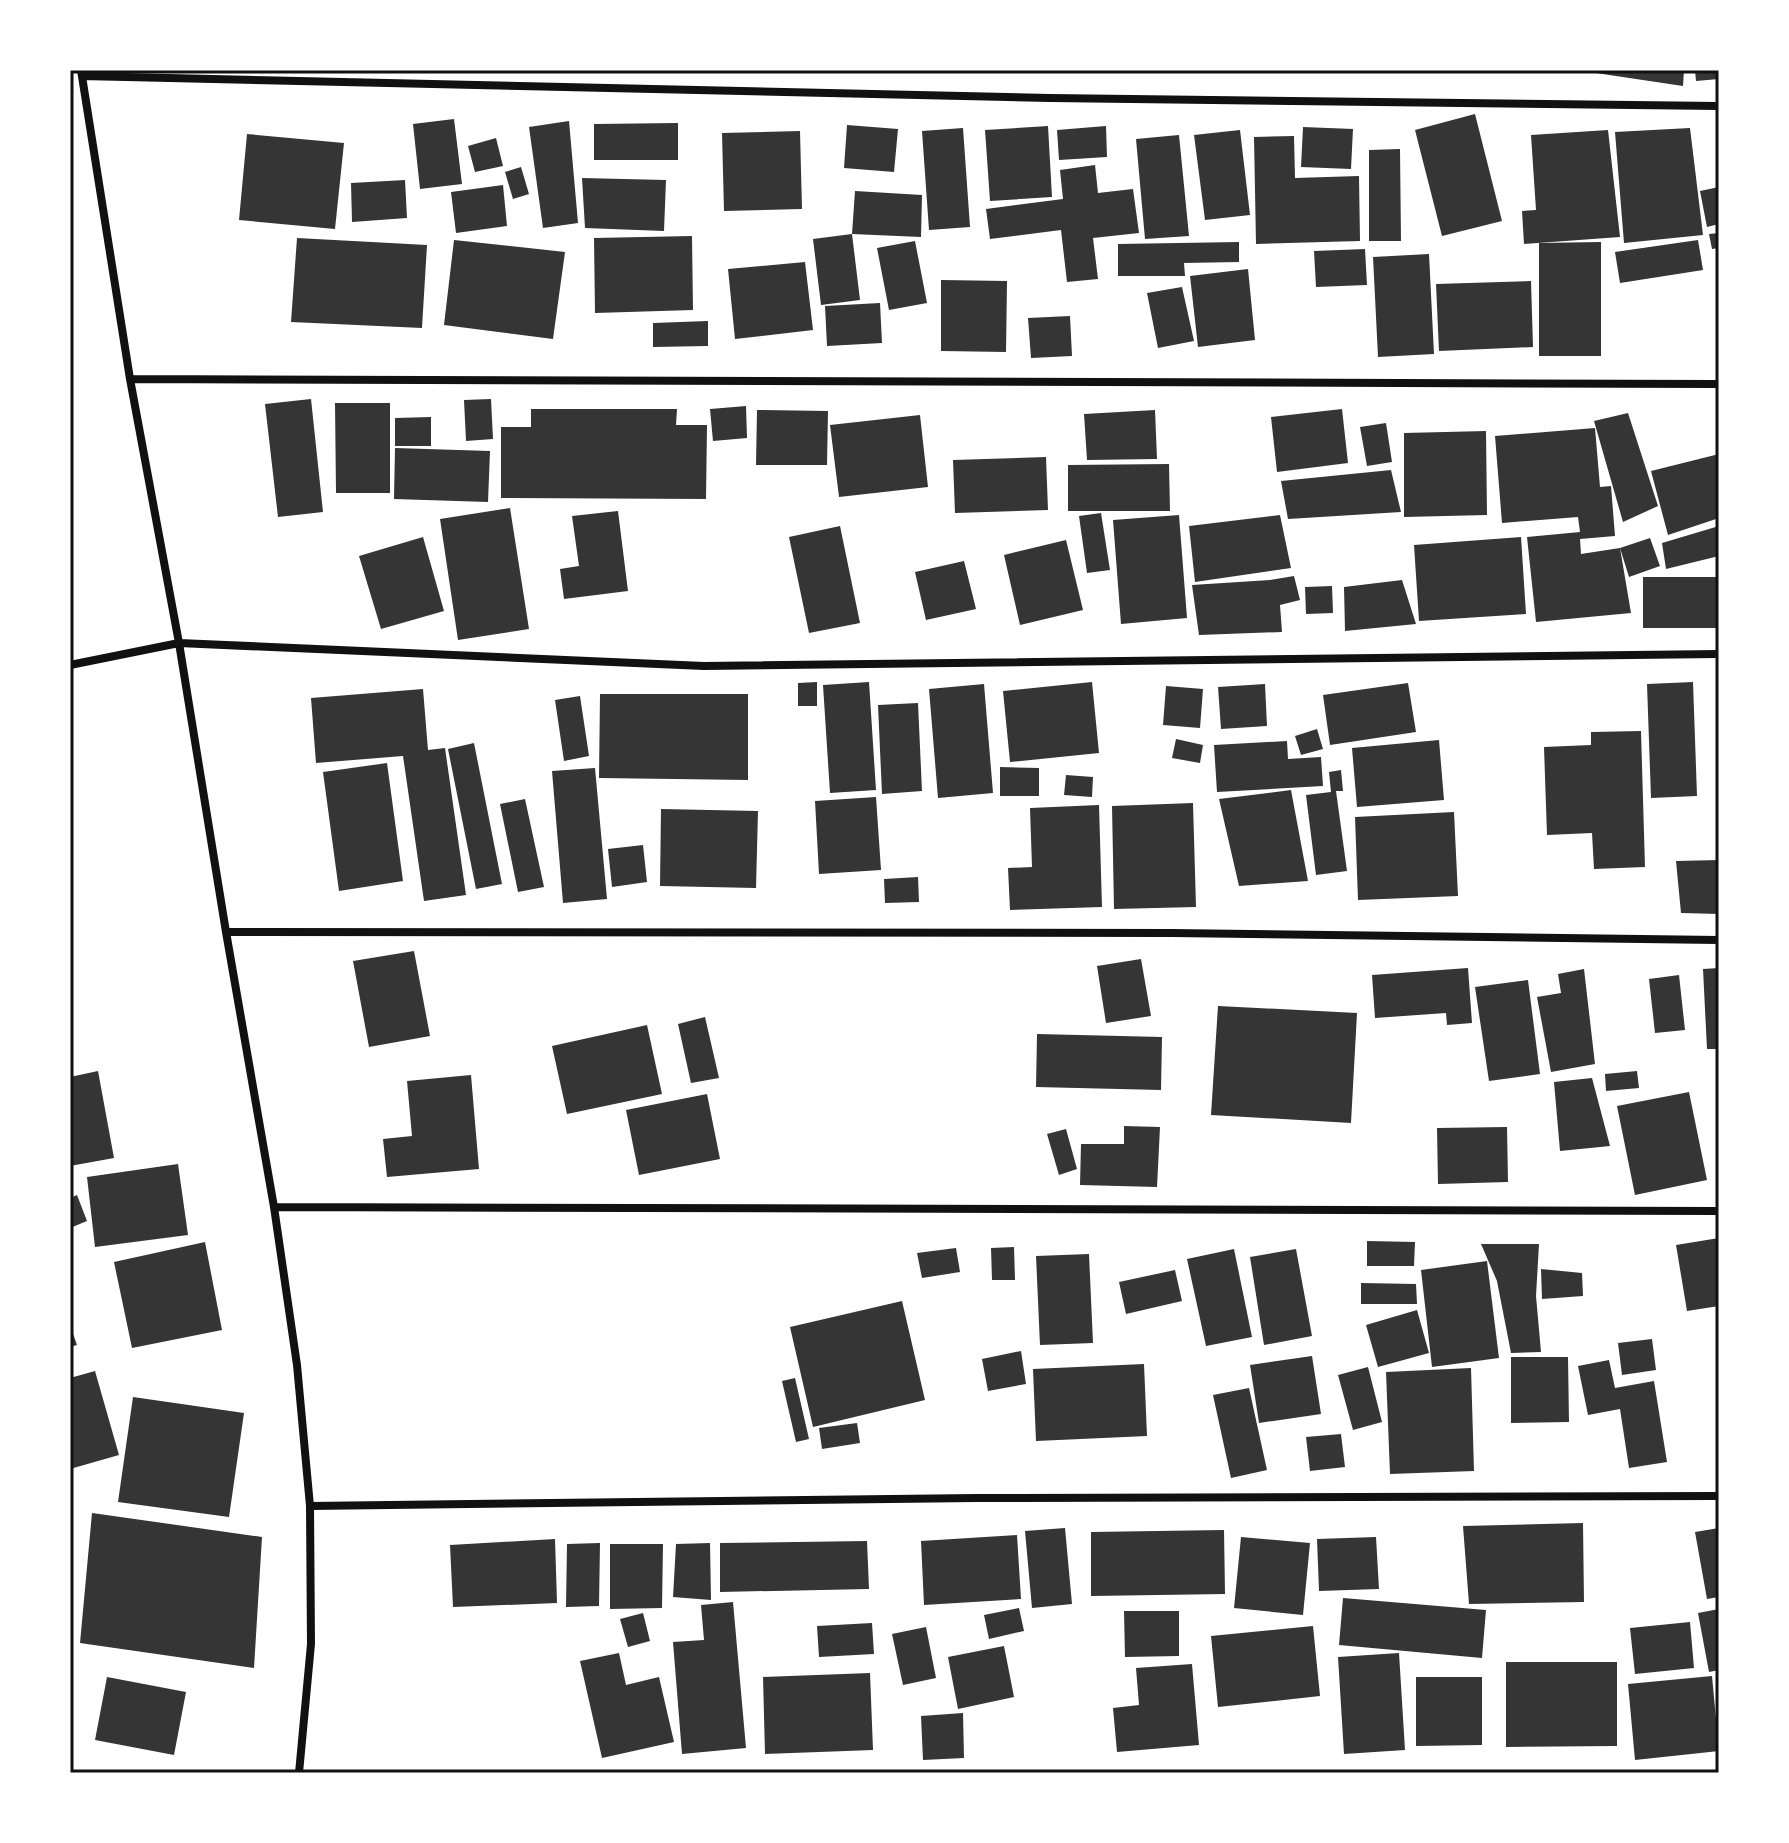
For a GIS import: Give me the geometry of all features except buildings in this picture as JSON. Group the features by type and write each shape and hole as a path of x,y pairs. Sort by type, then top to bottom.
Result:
{"street":[{"path":"299,1773 311,1644 310,1506 297,1365 274,1207 179,643 130,379 81,73 1050,98 1719,106"},
{"path":"130,379 1719,384"},
{"path":"70,665 179,643 704,666 1719,654"},
{"path":"226,932 1171,933 1719,940"},
{"path":"274,1207 1719,1211"},
{"path":"310,1506 976,1498 1719,1496"}]}
